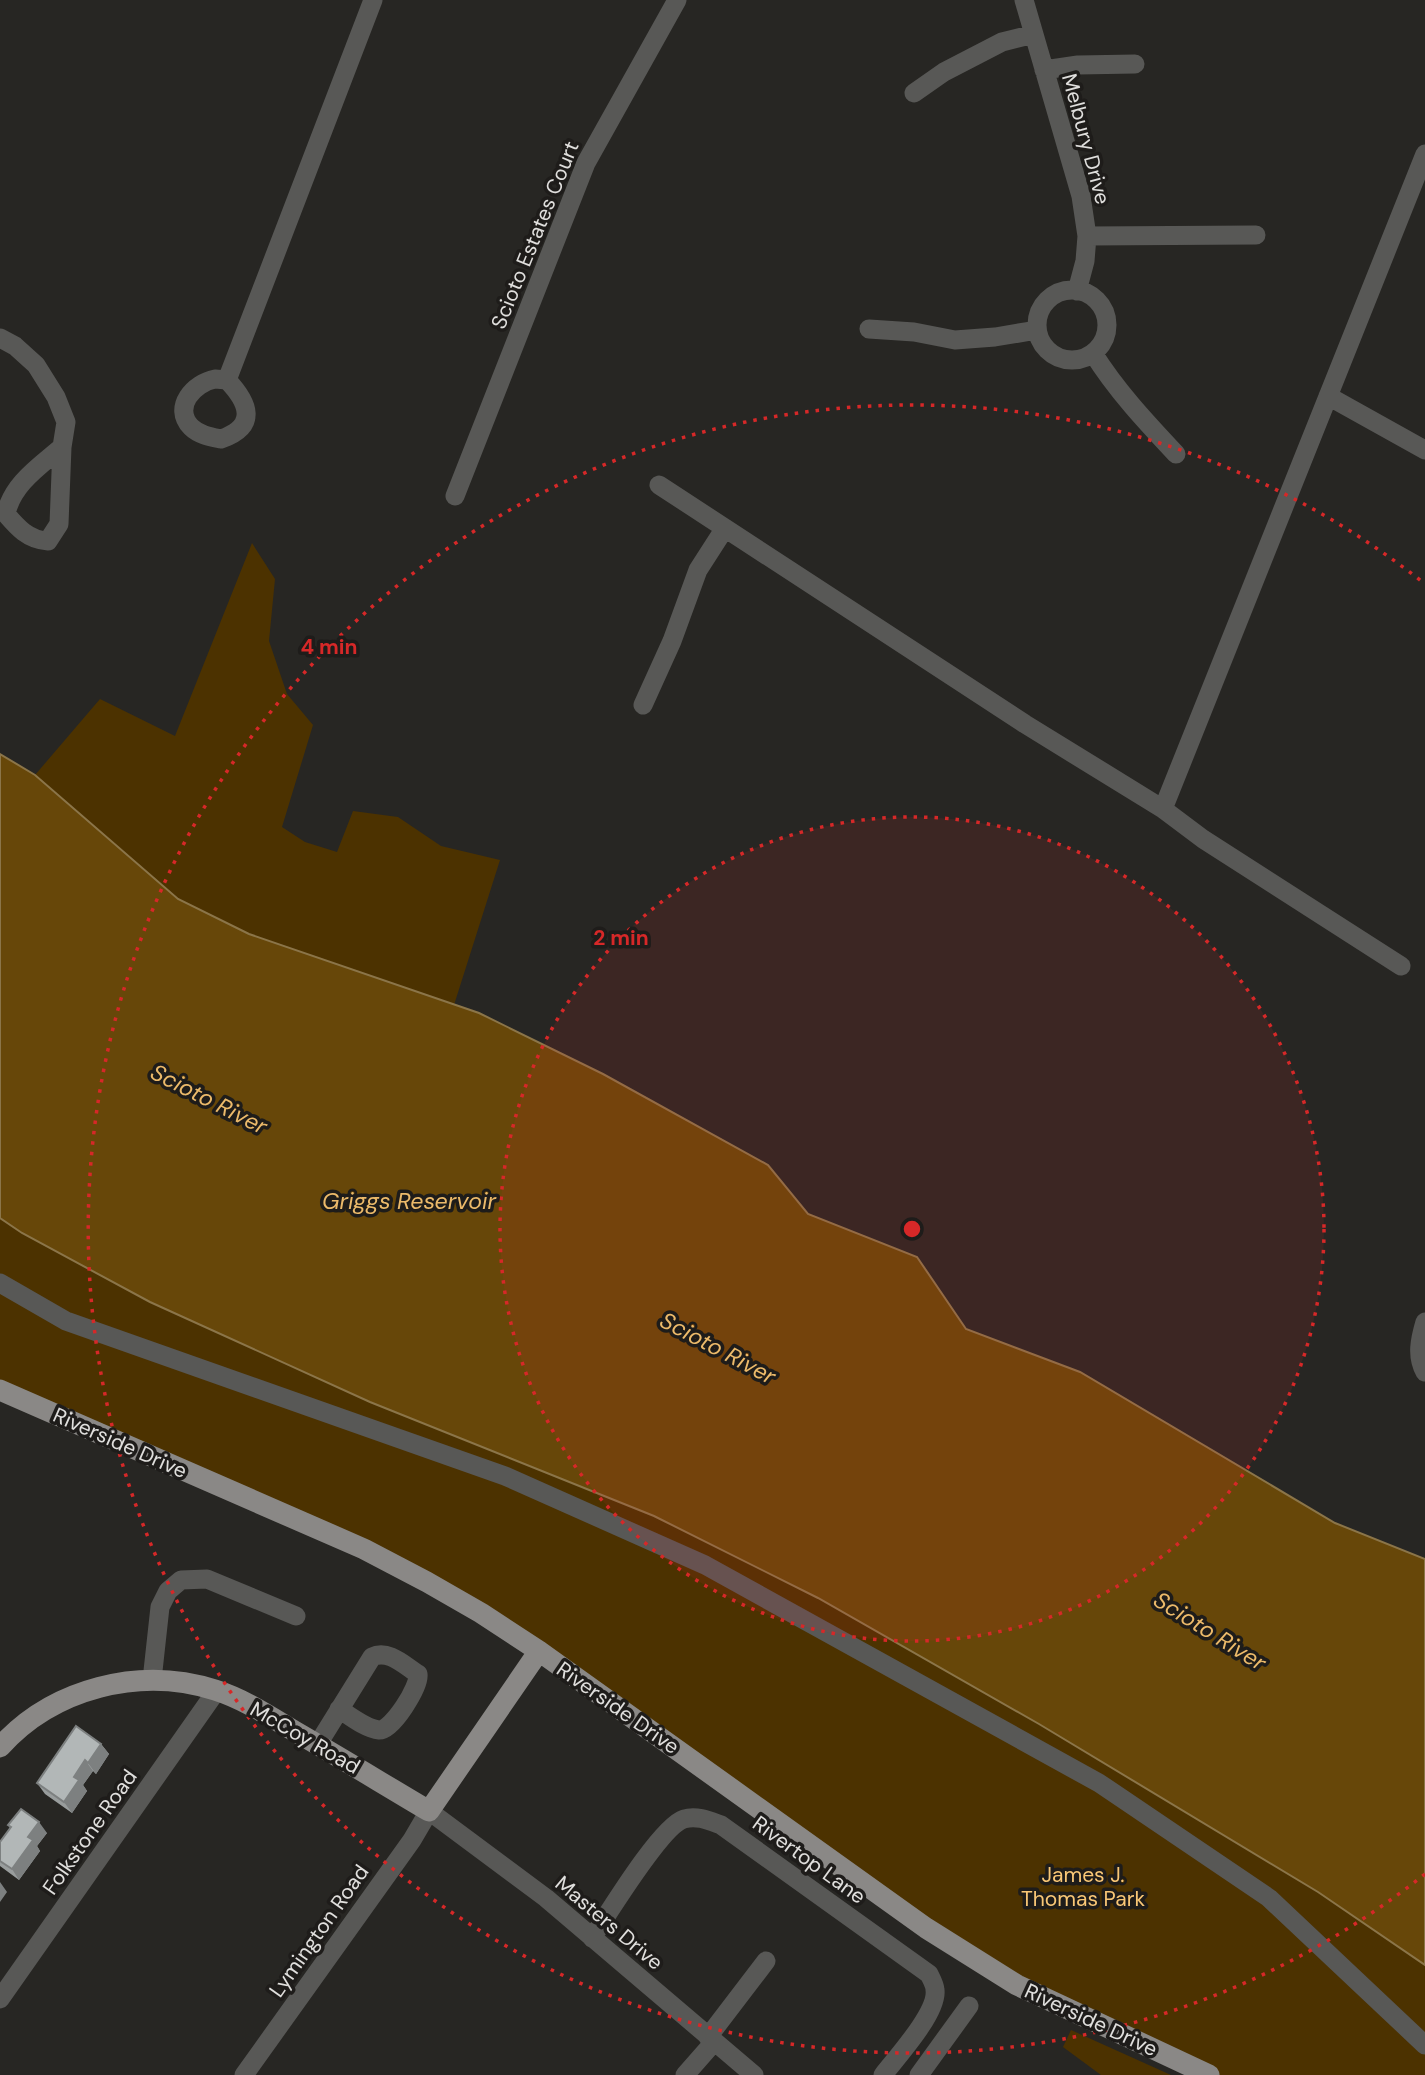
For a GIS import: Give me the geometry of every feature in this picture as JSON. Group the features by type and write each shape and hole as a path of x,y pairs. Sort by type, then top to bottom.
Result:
{"main road":[{"name":"Riverside Drive","path":"0,1390 364,1549 427,1581 538,1651 926,1928 974,1959 1017,1985 1209,2075"},
{"path":"429,1811 538,1651"},
{"name":"McCoy Road","path":"0,1747 43,1710 105,1685 152,1680 185,1682 217,1690 258,1709 429,1811"}],"street":[{"path":"227,380 373,0"},
{"name":"Scioto Estates Court","path":"454,496 586,163 677,0"},
{"name":"Melbury Drive","path":"1024,0 1081,196 1087,236 1085,261 1077,290"},
{"path":"914,93 944,72 1002,42 1034,34"},
{"path":"1044,70 1078,65 1135,64"},
{"path":"1163,809 1425,155"},
{"path":"1087,236 1256,235"},
{"path":"1077,290 1095,299 1105,316 1107,326 1105,336 1093,353 1084,358 1064,359 1046,349 1040,340 1037,320 1047,301 1056,294 1077,290"},
{"path":"869,329 915,332 955,340 1037,330"},
{"path":"0,338 15,346 36,365 55,397 66,422 62,447"},
{"path":"1093,353 1136,411 1176,454"},
{"path":"1328,396 1425,450"},
{"path":"659,485 1014,717 1163,809 1203,839 1401,966"},
{"path":"643,705 672,641 698,570 725,528"},
{"path":"0,1283 66,1321 505,1476 705,1565 1100,1783 1269,1898 1425,2045"},
{"path":"1425,1322 1419,1361 1425,1372"},
{"path":"0,1402 31,1404"},
{"path":"152,1680 160,1607 168,1591 181,1580 207,1579 296,1616"},
{"name":"Folkstone Road","path":"0,1999 217,1690"},
{"path":"318,1744 339,1709"},
{"name":"Masters Drive","path":"429,1811 546,1898 754,2075"},
{"name":"Lymington Road","path":"244,2075 412,1840 429,1811"},
{"name":"Rivertop Lane","path":"592,1938 654,1845 668,1831 683,1819 703,1818 721,1825 929,1974 935,1990 932,2007 883,2075"},
{"path":"685,2075 766,1961"},
{"path":"919,2075 969,2006"}],"green space":[{"path":"252,543 275,579 269,641 287,694 313,725 282,827 305,842 337,852 353,811 398,817 441,846 500,860 454,1005 249,934 178,899 35,775 100,699 175,736"},
{"name":"James J. Thomas Park","path":"0,1218 22,1233 150,1302 370,1402 654,1516 818,1598 1039,1724 1318,1892 1425,1965 1425,2075 1209,2075 1027,1990 481,1613 0,1390"},
{"path":"1071,2030 1171,2075 1101,2075 1063,2047"}],"water":[{"name":"Griggs Reservoir","path":"0,754 35,775 178,899 249,934 479,1013 603,1074 768,1165 808,1214 917,1257 966,1329 1080,1372 1335,1523 1425,1559 1425,1965 1318,1892 1039,1724 818,1598 654,1516 370,1402 150,1302 22,1233 0,1218"}],"building":[{"path":"76,1726 101,1744 88,1763 85,1760 74,1777 79,1780 64,1802 37,1783"},
{"path":"21,1809 39,1822 28,1837 33,1840 12,1869 0,1861 0,1842 11,1827 8,1825"}],"water label":[{"name":"Scioto River","path":"209,1099"},
{"name":"Scioto River","path":"718,1348"},
{"name":"Scioto River","path":"1210,1631"}]}
